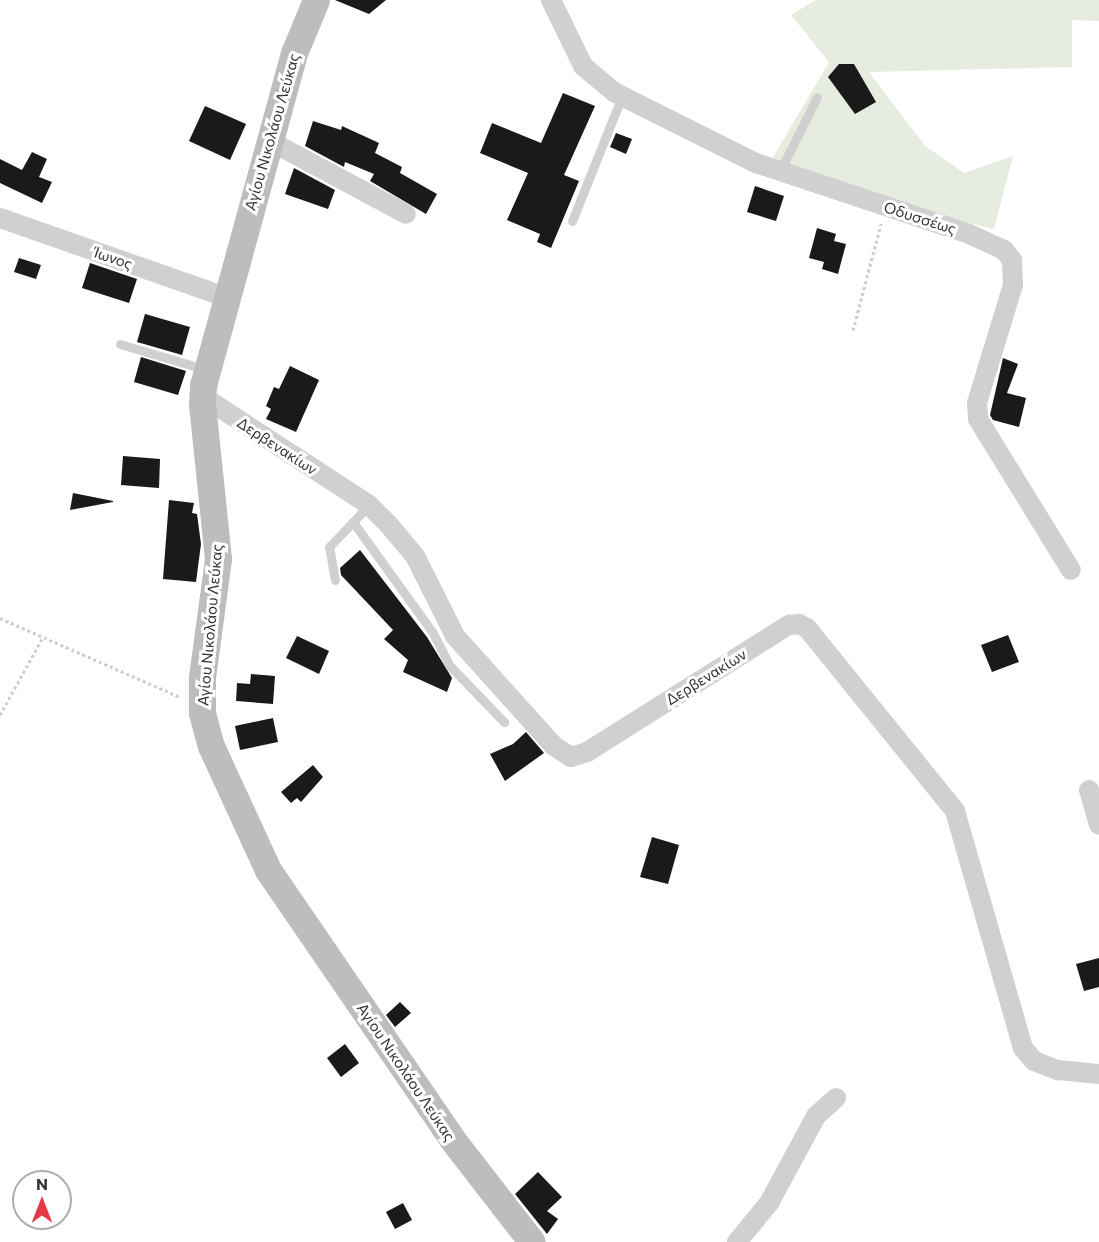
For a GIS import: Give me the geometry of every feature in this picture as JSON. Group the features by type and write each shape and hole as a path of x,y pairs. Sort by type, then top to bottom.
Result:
{"main road":[{"name":"Αγίου Νικολάου Λεύκας","path":"316,0 306,17 270,141 226,297 202,396 218,559 202,706 211,746 268,870 452,1139 532,1242"}],"street":[{"name":"Οδυσσέως","path":"551,0 583,66 622,96 756,163 781,169 885,207 967,233 1004,250 1012,260 1013,285 977,403 978,419 1071,570"},
{"path":"270,141 406,214"},
{"name":"Ίωνος","path":"0,218 226,297"},
{"name":"Δερβενακίων","path":"202,396 369,505 415,556 455,636 554,746 571,757 587,752 789,625 807,628 955,811 1023,1048 1034,1061 1058,1070 1099,1074"},
{"path":"1089,789 1099,825"},
{"path":"737,1242 769,1203 816,1116 836,1098"}],"lane":[{"path":"572,221 622,96"},
{"path":"781,169 817,97"},
{"path":"120,344 207,369"},
{"path":"335,580 329,547 369,505"},
{"path":"353,522 433,633 450,666 504,722"}],"path":[{"path":"853,330 885,207"},
{"path":"0,618 202,706"},
{"path":"0,715 43,637"}],"shaded area":[{"path":"816,0 1099,0 1099,21 1072,20 1072,67 869,72 925,146 964,173 1013,156 994,229 875,200 772,159 829,62 791,15"}],"building":[{"path":"335,0 386,0 369,14"},
{"path":"839,64 854,64 876,102 855,114 828,77"},
{"path":"563,93 595,106 564,175 579,181 551,248 537,242 540,234 507,220 528,173 480,153 492,123 541,143"},
{"path":"205,106 246,124 230,160 189,141"},
{"path":"313,121 341,130 342,126 379,143 375,153 402,167 400,173 437,194 426,214 370,181 374,174 345,162 344,167 305,146"},
{"path":"616,133 632,139 626,154 610,147"},
{"path":"32,152 47,159 39,177 52,182 42,203 0,183 0,159 22,170"},
{"path":"294,168 335,190 328,209 285,194"},
{"path":"755,186 784,196 776,221 747,212"},
{"path":"817,228 836,234 834,241 846,244 838,274 822,269 824,262 809,258"},
{"path":"19,258 41,265 36,279 14,272"},
{"path":"90,263 137,279 129,303 82,288"},
{"path":"145,314 190,327 182,355 137,342"},
{"path":"141,357 186,371 178,395 134,382"},
{"path":"1003,358 1018,364 1007,393 1026,398 1019,427 993,420 990,415"},
{"path":"290,366 319,380 296,432 266,419 271,409 266,406 274,387 279,389"},
{"path":"123,456 160,459 159,488 121,485"},
{"path":"73,493 113,501 113,502 70,510"},
{"path":"169,500 194,503 192,513 197,514 201,544 196,582 163,579"},
{"path":"360,550 427,637 452,678 447,692 403,672 408,660 384,639 393,630 341,575 340,568"},
{"path":"1008,635 1019,662 992,672 981,645"},
{"path":"297,636 329,651 319,674 286,658"},
{"path":"251,674 275,676 273,704 236,701 237,683 250,684"},
{"path":"273,718 278,742 240,750 235,726"},
{"path":"526,732 544,753 505,781 490,754 513,744"},
{"path":"313,765 323,777 301,802 297,798 291,803 281,792"},
{"path":"652,837 679,845 668,884 640,877"},
{"path":"1099,958 1099,987 1084,991 1076,964"},
{"path":"400,1002 411,1013 395,1027 386,1015"},
{"path":"345,1044 359,1063 341,1077 327,1058"},
{"path":"538,1172 562,1197 547,1211 558,1219 547,1234 515,1194"},
{"path":"403,1203 412,1220 395,1229 386,1212"}]}
